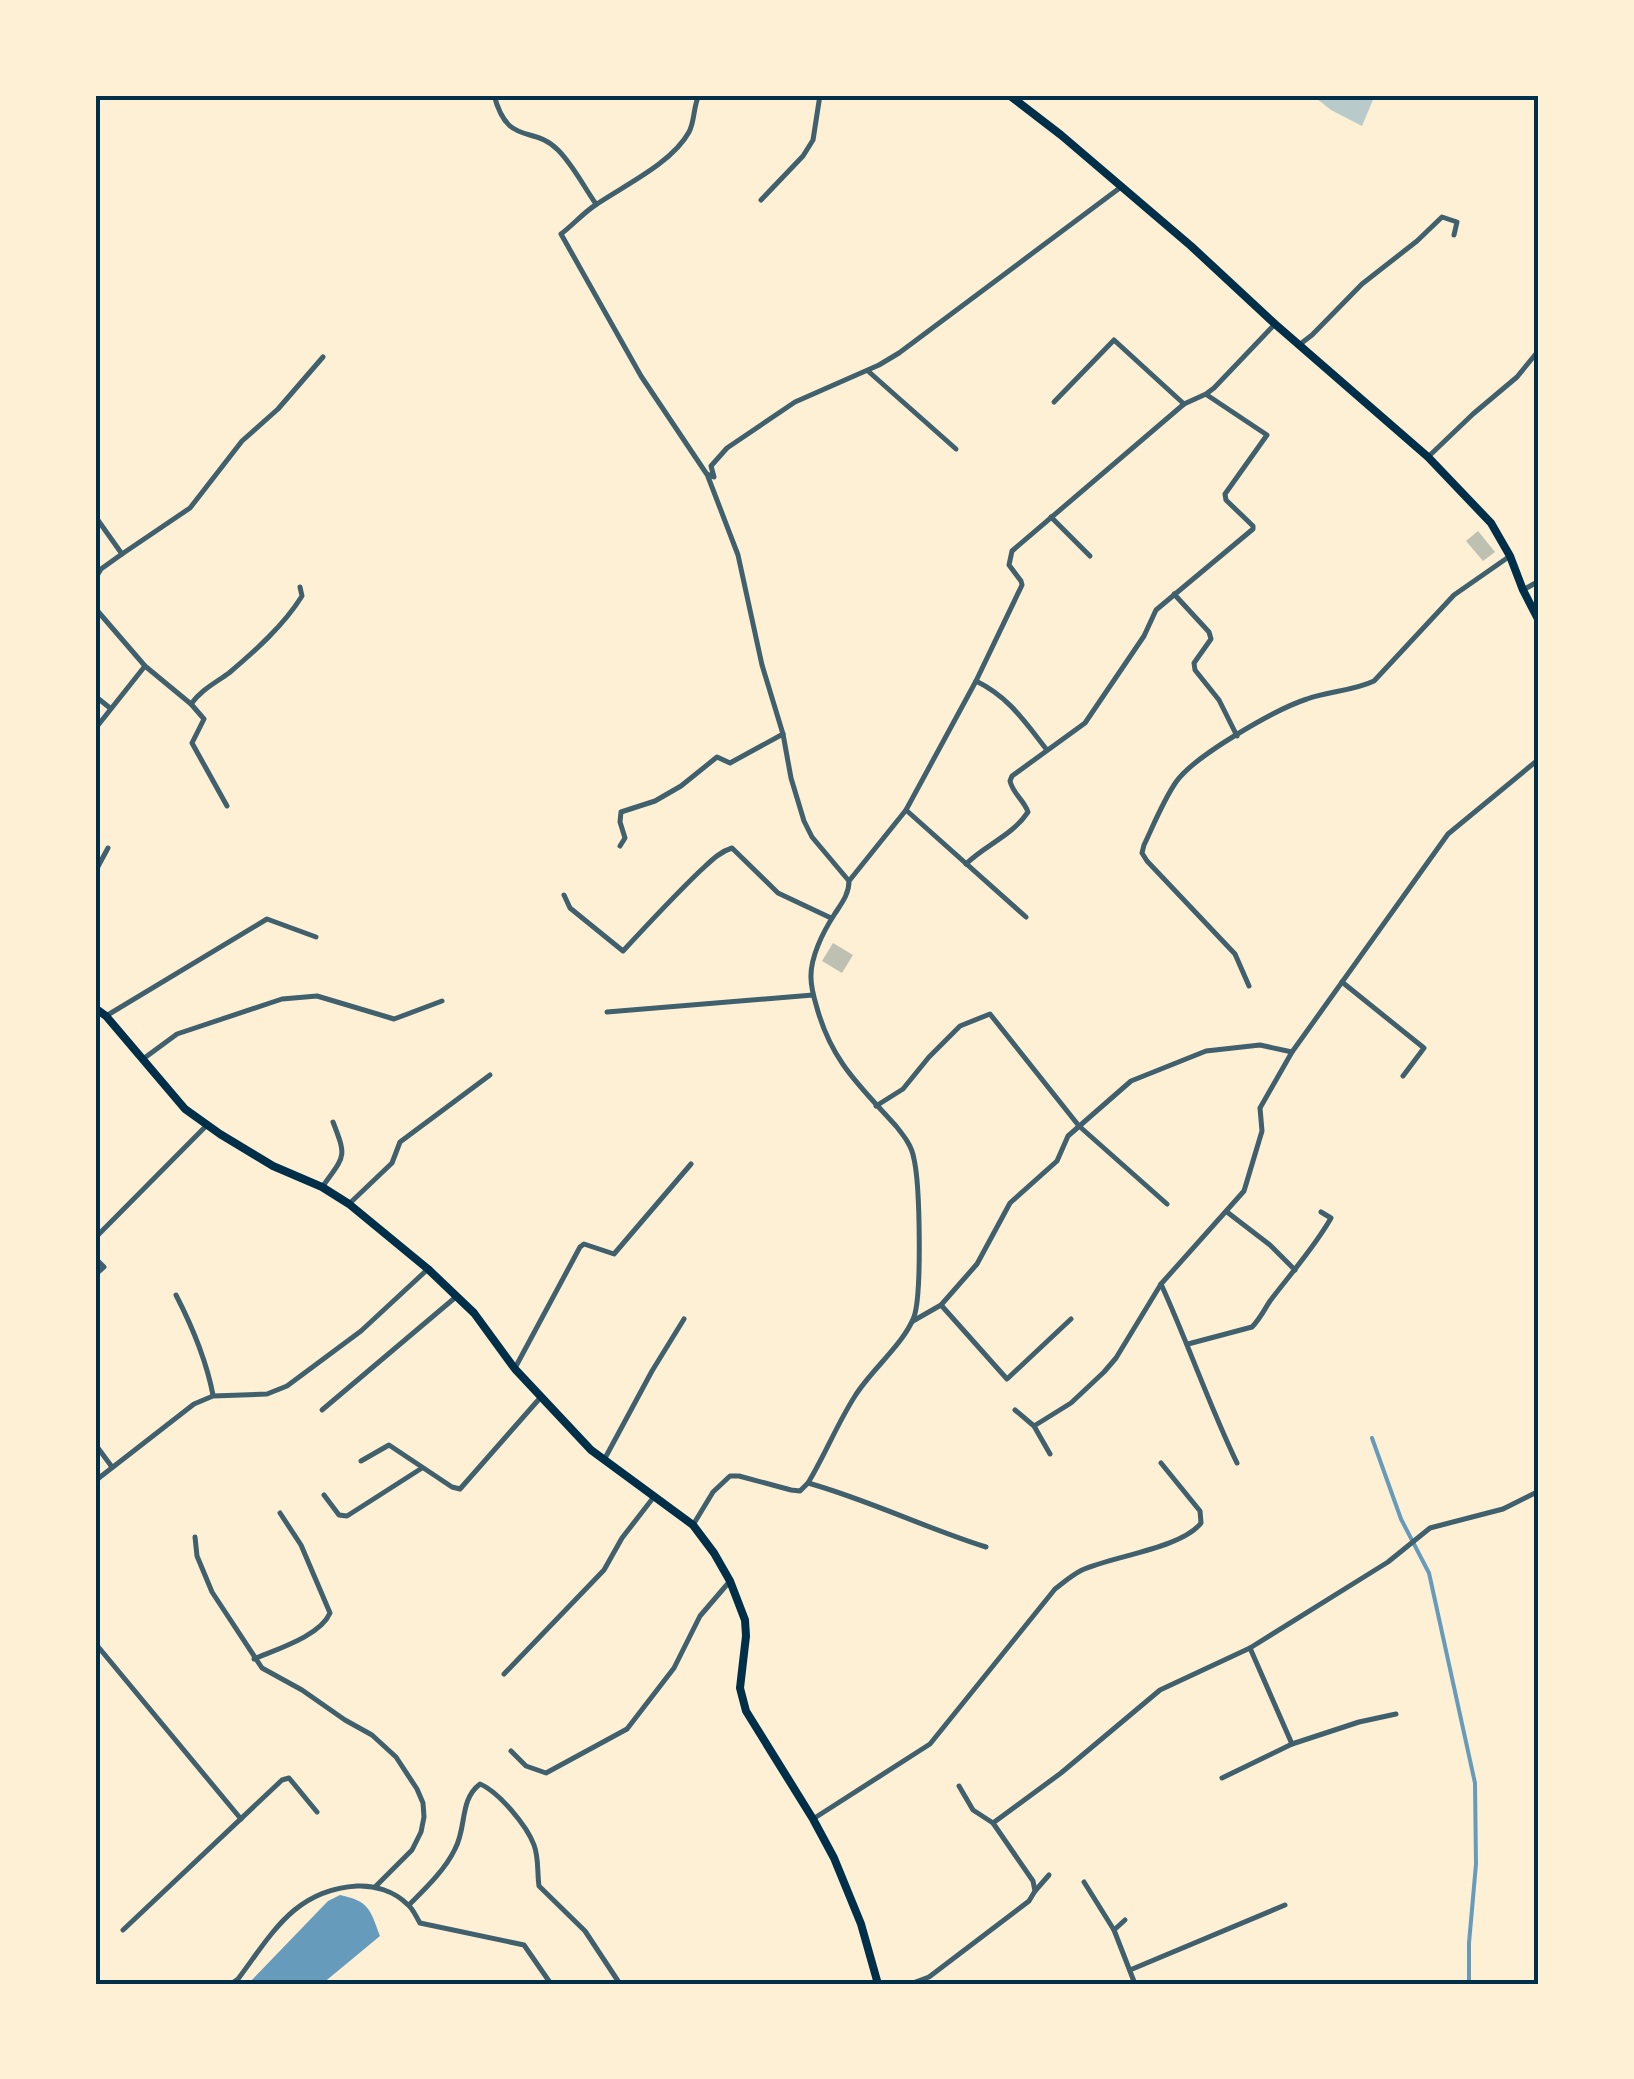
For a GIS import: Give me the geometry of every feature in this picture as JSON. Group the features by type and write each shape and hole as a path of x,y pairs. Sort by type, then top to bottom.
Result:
{"main road":[{"path":"1009,95 1191,246 1428,457 1491,522 1539,621"},
{"path":"95,1008 185,1108 273,1166 322,1187 349,1204 428,1269 474,1313 514,1369 590,1450 693,1525 730,1581 745,1620 740,1688 746,1711 834,1858 862,1924 878,1984"}],"street":[{"path":"494,95 499,111 514,131 556,148 596,204"},
{"path":"699,95 690,130 673,152 614,196 596,204 561,234 642,376 706,473 714,477"},
{"path":"761,200 804,156 813,140 820,95"},
{"path":"714,477 710,466 727,448 795,402 867,370 918,340 1121,188"},
{"path":"1299,345 1362,284 1442,216 1457,222 1454,234"},
{"path":"912,1322 917,1300 919,1235 914,1158 905,1137 838,1059 813,996 812,964 831,919 847,895 849,881 906,810 1021,591 1022,580 1010,565 1012,551 1184,404 1206,394 1276,324"},
{"path":"1054,402 1115,340 1184,404"},
{"path":"1428,457 1518,377 1539,350"},
{"path":"95,579 101,569 190,508 242,441 278,409 323,357"},
{"path":"867,370 956,449"},
{"path":"966,864 1022,822 1028,812 1012,788 1012,776 1085,723 1144,636 1156,610 1253,529 1225,494 1267,436 1206,394"},
{"path":"714,477 707,474 738,555 762,665 804,820 812,836 849,881"},
{"path":"95,516 122,554"},
{"path":"1051,517 1090,556"},
{"path":"1249,986 1235,954 1142,853 1177,780 1197,761 1306,699 1374,681 1454,595 1510,556"},
{"path":"1522,590 1539,581"},
{"path":"190,704 293,610 302,596 300,587"},
{"path":"1174,594 1209,632 1211,639 1194,662 1195,670 1219,700 1237,736"},
{"path":"95,608 145,666 204,719 192,743 227,806"},
{"path":"95,729 145,666"},
{"path":"976,681 1012,704 1047,750"},
{"path":"95,696 110,708"},
{"path":"620,846 625,838 621,812 681,786 717,756 730,763 782,734"},
{"path":"1034,1426 1071,1402 1104,1372 1161,1284 1244,1191 1262,1131 1260,1108 1292,1052 1448,834 1539,758"},
{"path":"906,810 1026,917"},
{"path":"95,872 108,848"},
{"path":"564,896 570,908 622,951 681,889 720,853 732,848 778,893 831,919"},
{"path":"106,1016 267,920 316,937"},
{"path":"1342,982 1424,1048 1404,1076"},
{"path":"143,1059 178,1034 282,999 318,996 394,1019 442,1001"},
{"path":"606,1012 813,996"},
{"path":"876,1106 904,1089 960,1026 990,1014 1080,1126 1167,1204"},
{"path":"693,1525 712,1492 730,1476 800,1491 808,1483 856,1394 912,1322 941,1305 977,1264 1010,1203 1056,1160 1068,1136 1131,1081 1206,1051 1260,1045 1292,1052"},
{"path":"349,1204 392,1163 400,1142 490,1075"},
{"path":"322,1187 342,1160 344,1150 333,1122"},
{"path":"95,1238 207,1124"},
{"path":"514,1369 580,1247 584,1244 614,1254 690,1164"},
{"path":"1227,1212 1294,1270"},
{"path":"1188,1344 1252,1327 1320,1237 1330,1218 1321,1212"},
{"path":"95,1258 104,1266 95,1275"},
{"path":"95,1481 194,1404 213,1396 267,1394 287,1386 362,1331 428,1269"},
{"path":"1161,1284 1238,1464"},
{"path":"176,1295 206,1363 213,1396"},
{"path":"322,1410 458,1296"},
{"path":"941,1305 1007,1378 1070,1319"},
{"path":"604,1460 684,1319"},
{"path":"361,1461 390,1445 460,1490 540,1398"},
{"path":"1015,1410 1034,1426 1050,1454"},
{"path":"95,1444 112,1468"},
{"path":"814,1819 930,1744 1065,1580 1097,1564 1195,1531 1201,1523 1200,1510 1162,1464"},
{"path":"324,1495 340,1515 348,1516 423,1468"},
{"path":"808,1483 986,1547"},
{"path":"994,1823 1160,1690 1250,1648 1388,1562 1430,1528 1503,1509 1539,1492"},
{"path":"504,1674 597,1579 654,1496"},
{"path":"254,1659 316,1630 326,1623 330,1612 301,1545 280,1513"},
{"path":"195,1537 197,1556 212,1592 254,1659 274,1676 372,1735 396,1758 417,1789 423,1803 421,1832 412,1850 376,1886"},
{"path":"511,1751 526,1766 546,1774 626,1730 674,1668 700,1616 730,1581"},
{"path":"95,1642 240,1819"},
{"path":"1250,1648 1292,1744"},
{"path":"1222,1778 1292,1744 1396,1714"},
{"path":"123,1930 282,1780 289,1778 316,1812"},
{"path":"409,1904 456,1849 467,1798 480,1784 490,1788 513,1812 533,1842 539,1886 586,1931 620,1984"},
{"path":"959,1786 973,1810 994,1823 1033,1880 1034,1891"},
{"path":"910,1984 929,1977 1021,1908 1048,1875"},
{"path":"1084,1882 1114,1930 1135,1984"},
{"path":"231,1984 290,1912 312,1897 328,1890 376,1886 409,1904 422,1923 524,1945 552,1984"},
{"path":"1130,1970 1285,1905"},
{"path":"1114,1930 1125,1920"}],"shaded area":[{"path":"1312,95 1375,95 1362,126"}],"water":[{"path":"340,1895 367,1908 380,1936 322,1984 248,1984 328,1901"}],"building":[{"path":"1478,531 1495,552 1483,561 1466,541"},
{"path":"833,943 853,955 842,973 822,961"}],"waterway":[{"path":"1372,1438 1401,1519 1429,1573 1475,1783 1476,1864 1469,1984"}]}
